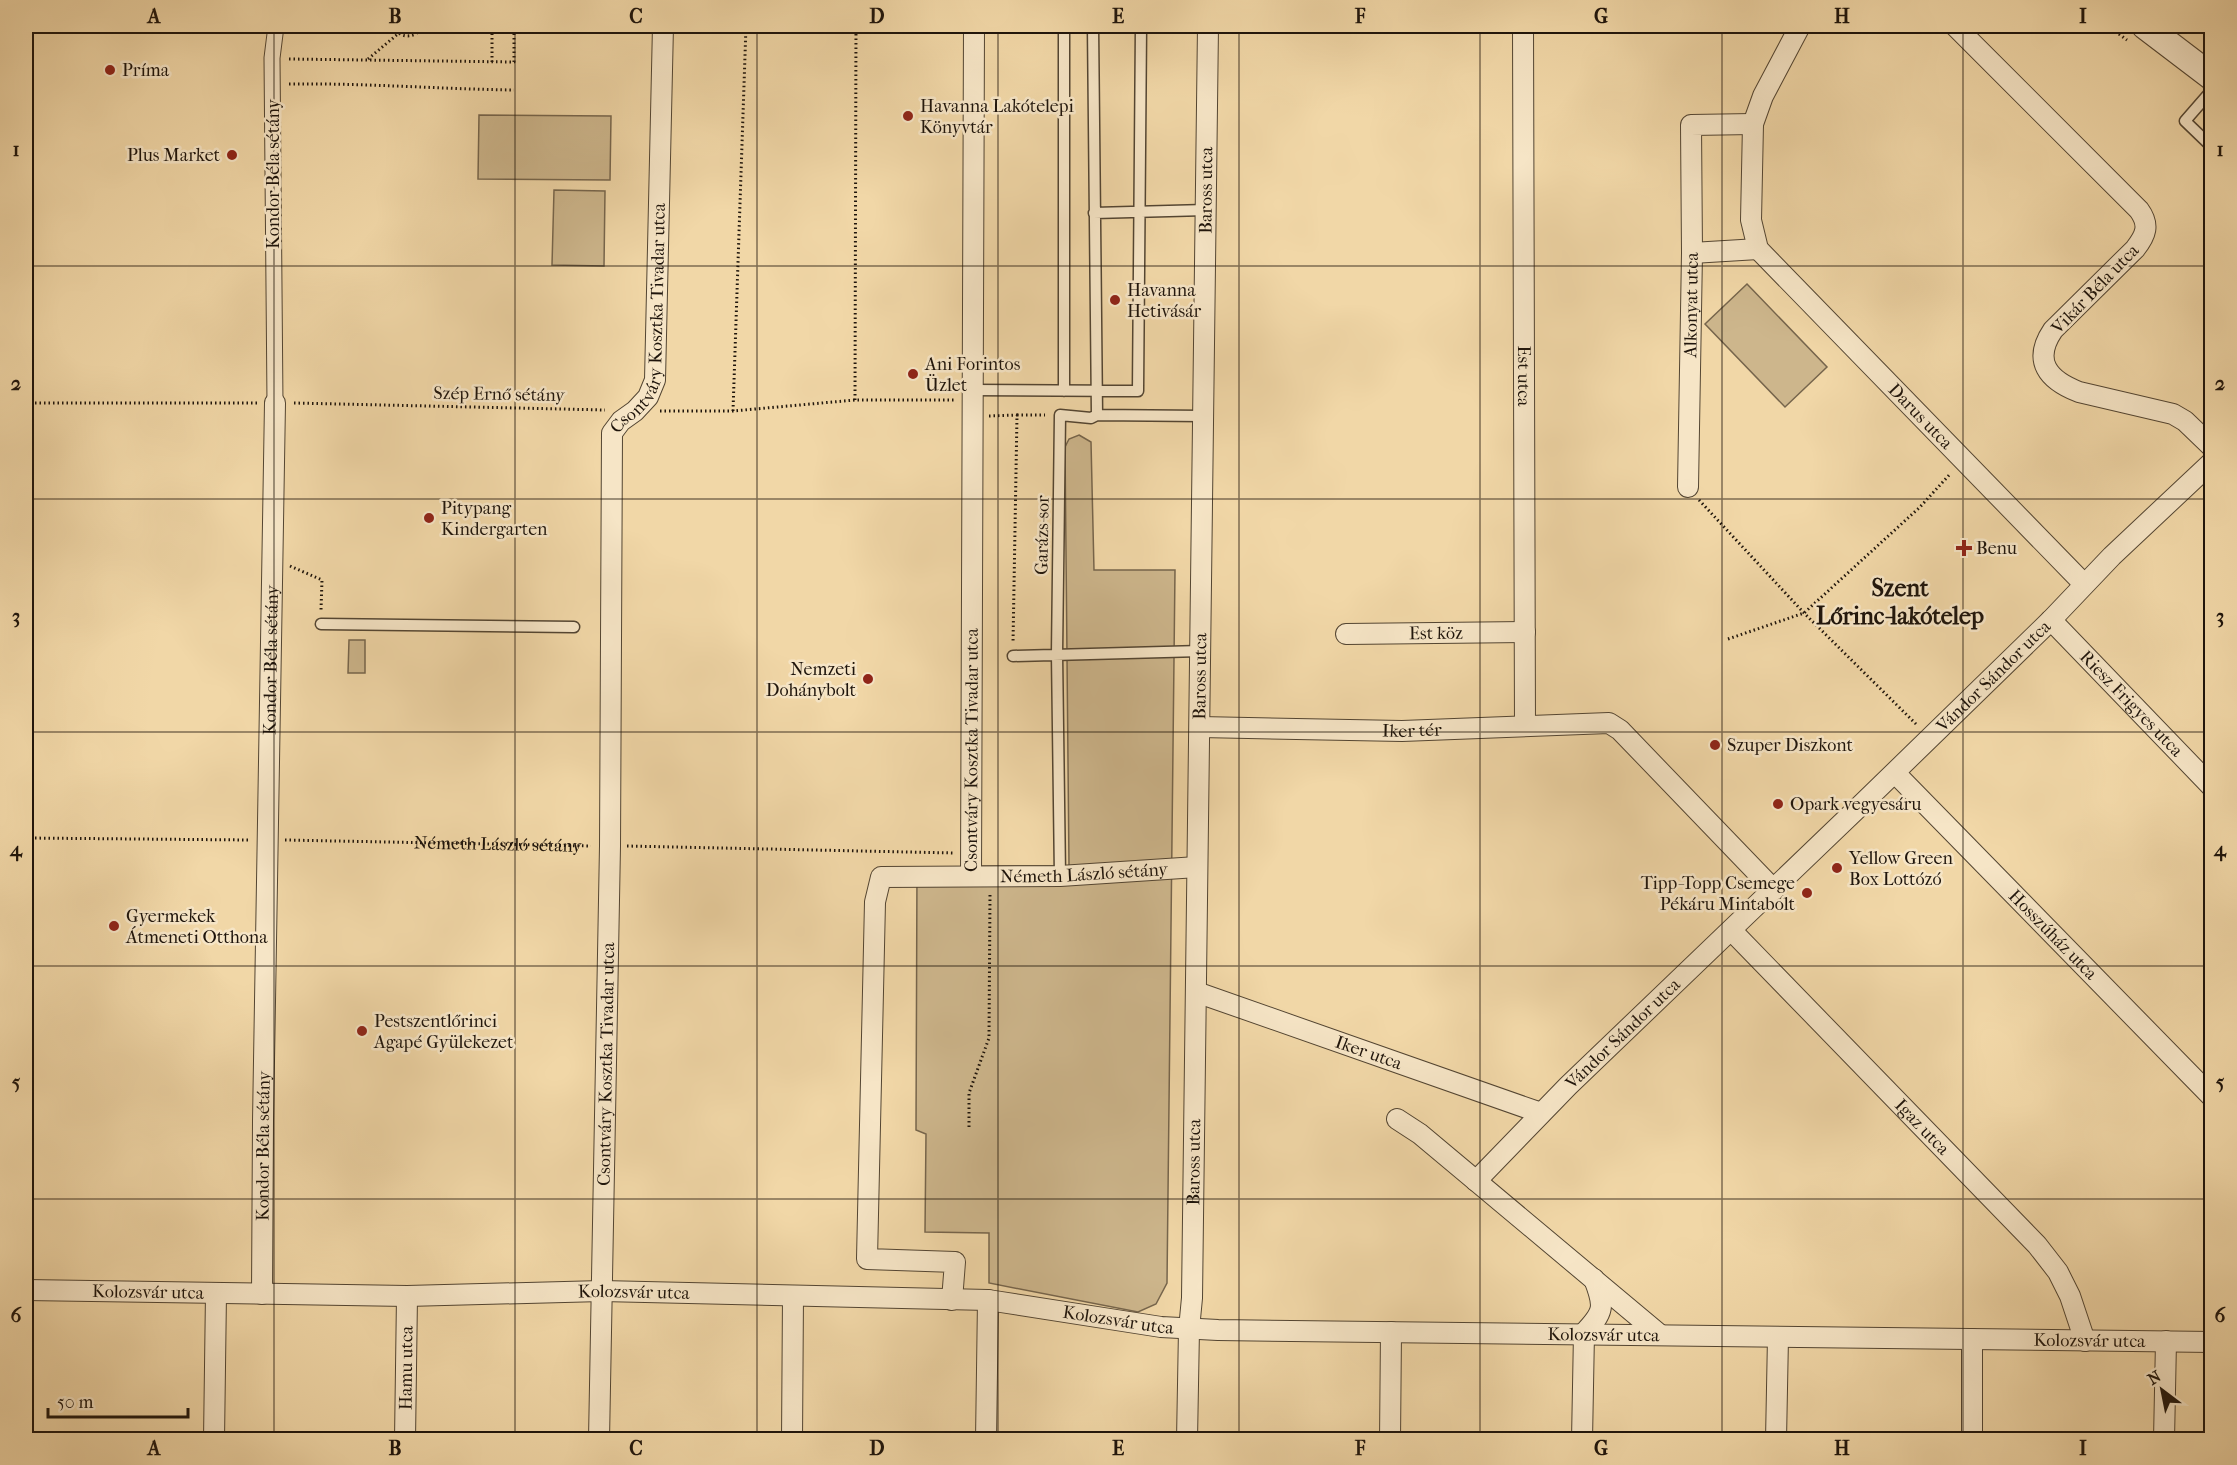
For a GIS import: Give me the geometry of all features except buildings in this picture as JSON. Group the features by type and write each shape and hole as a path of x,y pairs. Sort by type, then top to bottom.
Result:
{"street":[{"name":"Kondor Béla sétány","path":"262,1294 275,403 272,58 276,26"},
{"name":"Csontváry Kosztka Tivadar utca","path":"599,1440 610,846 612,433 621,421 635,411 648,397 656,380 663,26"},
{"name":"Csontváry Kosztka Tivadar utca","path":"952,1300 955,1262 867,1259 875,902 881,877 971,876 974,26"},
{"name":"Baross utca","path":"1187,1440 1189,1329 1192,1298 1208,26"},
{"name":"Est utca","path":"1523,26 1525,725"},
{"path":"1692,253 1758,249 1751,220 1753,124 1762,96 1800,26"},
{"name":"Vikár Béla utca","path":"1954,26 2139,210 2147,226 2145,237 2135,249 2053,330 2044,343 2043,357 2046,368 2059,382 2079,392 2173,414 2185,421 2211,447"},
{"path":"2145,26 2211,77"},
{"name":"Alkonyat utca","path":"1688,488 1692,253 1691,125 1753,124"},
{"name":"Darus utca","path":"1758,249 2084,584"},
{"name":"Vándor Sándor utca","path":"1476,1182 1541,1113 1895,773 2051,620 2084,584 2211,462"},
{"name":"Riesz Frigyes utca","path":"2051,620 2211,787"},
{"name":"Est köz","path":"1346,634 1525,632"},
{"name":"Iker tér","path":"1200,727 1402,731 1609,723 1620,730 1774,890"},
{"name":"Hosszúház utca","path":"1895,773 2211,1097"},
{"name":"Németh László sétány","path":"971,876 1060,876 1197,867"},
{"name":"Igaz utca","path":"1732,931 2037,1245 2058,1272 2070,1296 2085,1341"},
{"name":"Iker utca","path":"1196,992 1541,1113"},
{"path":"1397,1119 1420,1134 1659,1334"},
{"path":"1582,1440 1584,1334 1599,1317 1602,1308 1594,1279"},
{"name":"Kolozsvár utca","path":"26,1290 407,1296 602,1291 988,1300 1161,1327 1189,1329 2211,1342"},
{"path":"214,1440 216,1293"},
{"name":"Hamu utca","path":"405,1440 407,1296"},
{"path":"792,1440 794,1296"},
{"path":"986,1440 988,1300"},
{"path":"1390,1440 1391,1332"},
{"path":"1776,1440 1778,1337"},
{"path":"1972,1339 1972,1440"},
{"path":"2164,1440 2166,1341"}],"lane":[{"path":"1064,26 1064,391"},
{"path":"1093,26 1097,415"},
{"path":"972,403 1064,391 1138,391 1141,26"},
{"path":"2211,90 2185,121 2211,147"},
{"path":"1094,213 1206,210"},
{"path":"1060,415 1203,416"},
{"name":"Garázs-sor","path":"1060,415 1057,654 1060,876"},
{"path":"321,624 574,627"},
{"path":"1013,656 1201,651"}],"path":[{"path":"394,26 399,33 407,37 416,34 422,26"},
{"path":"492,26 492,62"},
{"path":"272,58 514,62 514,26"},
{"path":"733,411 746,26"},
{"path":"855,400 856,26"},
{"path":"367,60 399,33"},
{"path":"272,84 355,83 430,89 514,90"},
{"name":"Szép Ernő sétány","path":"26,403 275,403 733,411 855,400 972,403 1017,415 1060,415"},
{"path":"1013,656 1017,415"},
{"path":"1728,639 1804,613 1920,507 1962,460"},
{"path":"1688,488 1804,613 1930,738"},
{"path":"272,559 322,580 321,624"},
{"name":"Németh László sétány","path":"26,838 267,840 971,854"},
{"path":"969,1127 969,1093 989,1038 990,894 971,876"}],"shaded area":[{"path":"479,115 611,116 610,180 478,179"},
{"path":"554,190 605,191 604,266 552,265"},
{"path":"1747,284 1827,367 1785,407 1705,324"},
{"path":"1079,435 1091,442 1094,570 1175,570 1167,1283 1156,1304 1138,1312 989,1283 989,1233 925,1232 926,1134 916,1130 917,867 962,869 981,866 1069,866 1065,447 1069,439"},
{"path":"349,640 365,640 365,673 348,673"}],"place":[{"name":"Príma","path":"110,70"},
{"name":"Havanna Lakótelepi Könyvtár","path":"908,116"},
{"name":"Plus Market","path":"232,155"},
{"name":"Havanna Hetivásár","path":"1115,300"},
{"name":"Ani Forintos Üzlet","path":"913,374"},
{"name":"Pitypang Kindergarten","path":"429,518"},
{"name":"Benu","path":"1964,548"},
{"name":"Nemzeti Dohánybolt","path":"868,679"},
{"name":"Szuper Diszkont","path":"1715,745"},
{"name":"Opark vegyesáru","path":"1778,804"},
{"name":"Yellow Green Box Lottózó","path":"1837,868"},
{"name":"Tipp-Topp Csemege Pékáru Mintabolt","path":"1807,893"},
{"name":"Gyermekek Átmeneti Otthona","path":"114,926"},
{"name":"Pestszentlőrinci Agapé Gyülekezet","path":"362,1031"}],"district":[{"name":"Szent Lőrinc-lakótelep","path":"1900,602"}]}
